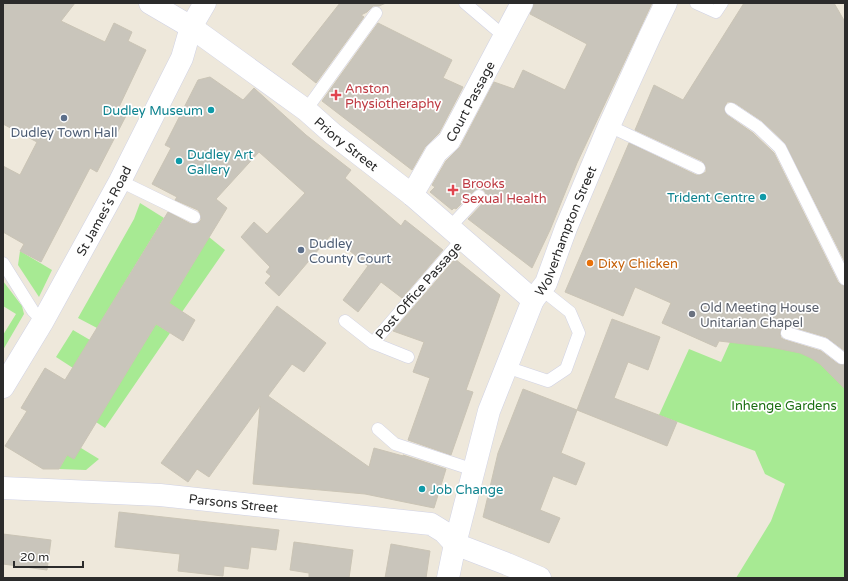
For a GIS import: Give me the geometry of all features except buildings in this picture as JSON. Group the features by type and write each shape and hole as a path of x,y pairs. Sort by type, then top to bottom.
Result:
{"street":[{"name":"Priory Street","path":"150,3 192,27 306,110 333,134 412,195 456,232 537,294"},
{"name":"St James's Road","path":"3,387 43,321 120,181 182,58 192,27 205,3"},
{"name":"Court Passage","path":"412,195 436,153 449,141 522,3"},
{"name":"Wolverhampton Street","path":"448,578 455,544 489,411 537,294 546,282 566,228 609,126 666,3"},
{"name":"Parsons Street","path":"3,488 160,495 431,524 444,532 455,544"},
{"path":"455,544 540,578"}],"lane":[{"path":"465,3 505,37"},
{"path":"696,3 716,12 722,3"},
{"path":"306,110 376,13"},
{"path":"731,109 758,127 780,148 845,279"},
{"path":"609,126 699,168"},
{"path":"120,181 194,217"},
{"name":"Post Office Passage","path":"373,343 456,232 479,196"},
{"path":"3,263 33,311 43,321"},
{"path":"506,367 548,381 566,369 579,333 570,312 537,294"},
{"name":"Post Office Passage","path":"344,322 373,343 408,357"},
{"path":"787,333 824,344 844,355"},
{"path":"378,429 395,444 474,470"}],"green space":[{"path":"140,203 164,218 97,328 78,318 134,219"},
{"path":"209,237 225,250 182,312 169,303"},
{"path":"20,251 52,270 39,297 18,265"},
{"path":"3,281 22,306 24,314 3,350 3,335 16,314 3,306"},
{"path":"156,324 170,333 105,428 96,422"},
{"path":"73,330 90,340 73,368 56,357"},
{"name":"Inhenge Gardens","path":"730,342 771,346 801,353 820,363 845,389 845,578 736,578 771,521 785,484 765,474 755,451 659,415 689,349 721,362"},
{"path":"81,448 99,459 86,470 59,469 67,455"}],"place":[{"name":"Anston Physiotheraphy","path":"336,95"},
{"name":"Dudley Museum","path":"211,110"},
{"name":"Dudley Town Hall","path":"64,118"},
{"name":"Dudley Art Gallery","path":"179,161"},
{"name":"Brooks Sexual Health","path":"453,190"},
{"name":"Trident Centre","path":"763,197"},
{"name":"Dudley County Court","path":"301,250"},
{"name":"Dixy Chicken","path":"590,263"},
{"name":"Old Meeting House Unitarian Chapel","path":"692,314"},
{"name":"Job Change","path":"422,489"}]}
